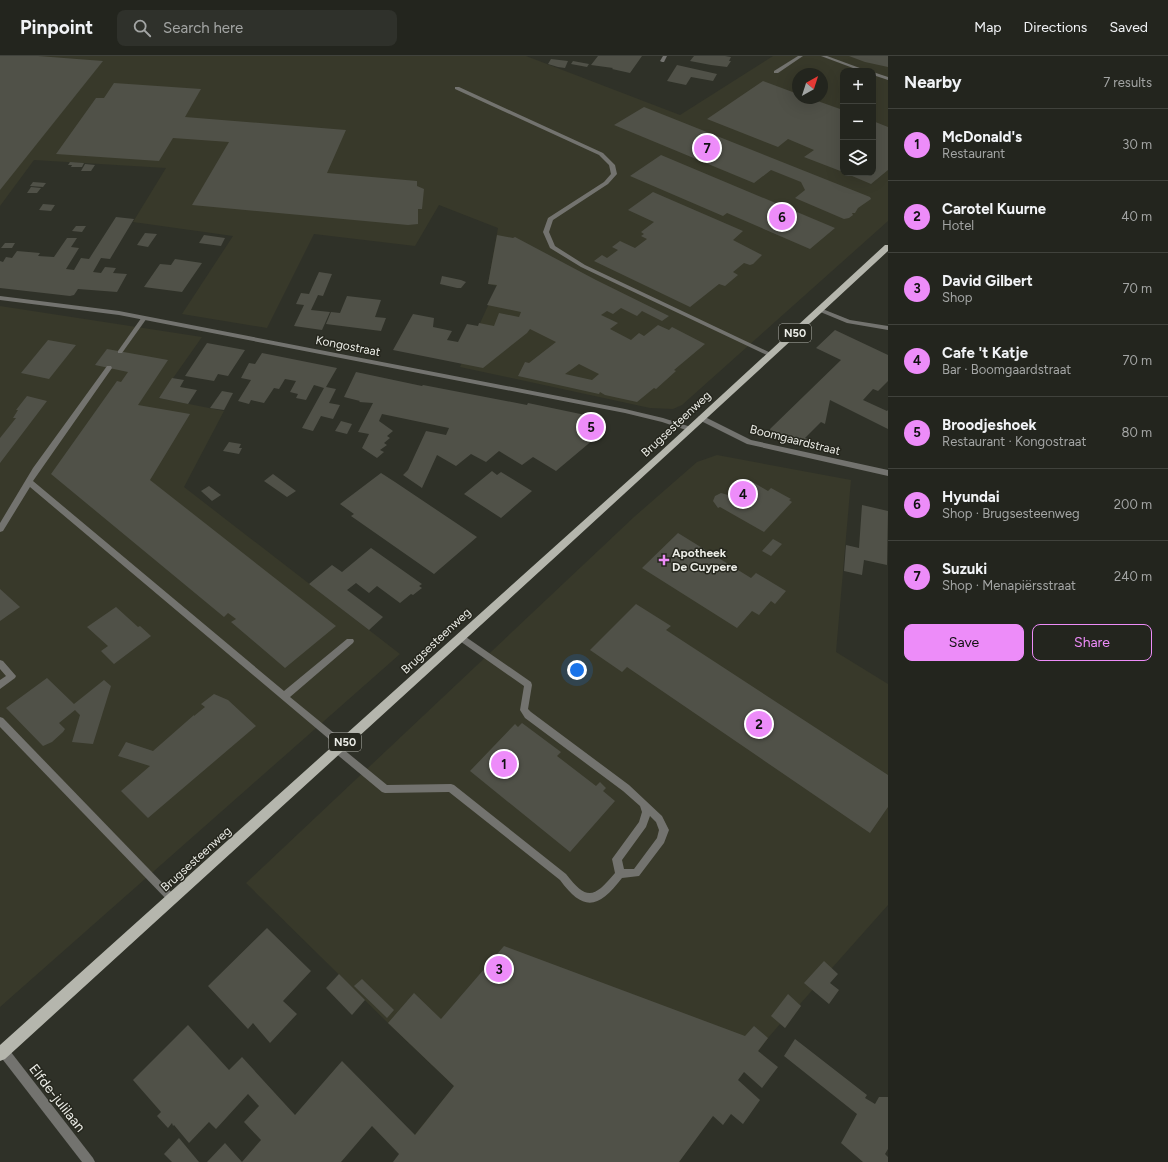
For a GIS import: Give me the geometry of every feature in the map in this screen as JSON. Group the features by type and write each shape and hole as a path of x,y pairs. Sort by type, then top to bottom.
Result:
{"main road":[{"name":"Brugsesteenweg","path":"1,1052 340,747 888,247"}],"street":[{"path":"776,72 801,56"},
{"path":"823,56 857,68"},
{"path":"876,74 888,79"},
{"path":"457,88 584,145 601,154 612,165 614,174 606,183 550,218 546,232 552,247 583,266 771,355"},
{"name":"Kongostraat","path":"0,298 144,318 625,411 669,422 689,429"},
{"path":"820,310 848,322 888,328"},
{"path":"120,352 144,318"},
{"path":"0,528 29,482 109,368"},
{"name":"Boomgaardstraat","path":"701,418 749,442 888,473"},
{"path":"29,482 285,696 385,788 451,788 563,877 572,892 586,899 597,897 608,889 620,874 636,873 661,840 664,830 655,814 626,788 528,714 524,710 528,686 460,637"},
{"path":"285,696 350,641"},
{"path":"0,663 12,676 0,685"},
{"path":"0,721 172,899"},
{"path":"620,874 617,859 643,824 647,812 643,803"},
{"name":"Elfde-julilaan","path":"1,1052 89,1162"}],"shaded area":[{"path":"0,56 526,56 680,115 773,56 888,56 888,221 682,405 673,409 650,408 460,367 497,286 488,284 498,228 439,205 415,246 314,234 267,328 182,314 233,236 133,222 166,168 34,160 0,206"},
{"path":"0,306 202,337 159,398 224,411 184,487 400,654 0,1007"},
{"path":"717,455 851,480 836,652 888,684 888,905 800,1004 801,1006 785,1028 780,1024 768,1038 679,1162 406,1162 399,1154 454,1086 246,883 634,517 697,462"}],"building":[{"path":"0,56 38,56 103,61 0,190"},
{"path":"598,56 642,56 630,73 612,69 613,68 591,65"},
{"path":"694,56 725,56 731,57 729,61 731,61 727,67 711,65 690,61"},
{"path":"849,56 888,56 888,67 865,62"},
{"path":"551,59 568,61 565,68 548,64"},
{"path":"573,61 589,64 587,67 571,64"},
{"path":"677,65 717,74 713,81 691,77 686,85 667,81"},
{"path":"763,81 792,92 792,104 826,104 840,109 840,171 804,157 814,150 788,139 778,147 707,119"},
{"path":"114,83 201,89 185,117 346,130 327,173 417,181 417,186 424,189 422,209 418,209 418,224 408,225 192,205 229,142 173,138 159,161 56,154 96,98 104,98"},
{"path":"644,107 870,197 871,199 858,208 855,213 852,213 853,215 849,218 844,219 795,198 805,190 801,182 771,170 754,183 614,125"},
{"path":"876,122 888,127 888,170 871,184 852,176 876,176"},
{"path":"661,155 835,228 810,249 727,213 723,216 630,176"},
{"path":"70,162 84,163 82,167 71,167 72,165 68,165"},
{"path":"85,164 95,165 91,171 81,171"},
{"path":"33,182 46,183 43,187 30,186"},
{"path":"31,187 41,188 37,193 27,193"},
{"path":"653,192 743,231 733,240 762,255 753,264 750,265 744,263 733,272 738,275 725,286 719,284 690,307 594,261 602,255 607,258 618,250 612,247 620,241 635,248 647,239 641,236 644,234 641,232 654,222 628,210"},
{"path":"43,204 55,205 51,211 39,210"},
{"path":"116,217 134,219 110,259 101,258 93,272 101,273 105,267 116,268 113,273 127,274 117,292 78,289 74,295 70,296 0,288 0,261 3,262 6,257 12,258 17,251 40,253 38,256 54,257 67,238 77,238 71,247 79,248 66,269 74,270 81,258 89,259"},
{"path":"76,226 86,226 82,232 72,231"},
{"path":"145,233 157,234 148,247 137,245"},
{"path":"204,235 225,238 221,246 199,243"},
{"path":"497,235 513,238 515,237 596,280 669,316 662,321 642,311 637,316 621,308 613,314 607,311 601,315 618,323 610,329 631,340 639,333 644,336 658,325 669,330 672,327 705,344 674,370 676,371 656,389 654,388 637,402 605,395 600,392 599,394 518,376 525,362 529,363 556,342 530,329 483,368 393,350 413,314 434,318 433,327 452,331 447,340 458,342 467,324 478,326 479,323 494,326 499,313 519,317 521,312 487,305 497,285 488,284","holes":["579,364 599,374 592,380 565,374"]},
{"path":"5,243 15,243 12,248 1,248"},
{"path":"175,259 202,263 182,292 144,287 160,264 171,265"},
{"path":"319,272 332,274 323,296 318,295 311,310 330,312 322,330 294,326 304,305 296,304 301,293 309,294"},
{"path":"442,276 466,282 461,288 440,284"},
{"path":"347,296 381,300 375,317 386,318 381,331 326,324 331,312 340,313"},
{"path":"835,330 888,355 888,381 878,391 873,389 863,400 887,411 888,410 888,429 830,400 825,424 821,422 805,438 808,439 804,443 772,435 770,429 841,360 816,348"},
{"path":"48,340 76,345 49,379 21,373"},
{"path":"207,343 245,350 228,376 218,374 214,381 185,376"},
{"path":"107,349 168,360 138,405 190,414 150,480 336,626 285,668 231,622 236,619 228,613 224,617 51,474 117,381 121,382 128,372 95,365"},
{"path":"262,353 337,368 326,387 336,389 329,403 340,405 333,419 321,416 313,431 302,428 324,388 314,385 306,400 296,398 298,394 290,392 296,381 285,379 279,389 274,388 264,403 251,400 249,404 238,401 251,380 241,378 249,363 255,364"},
{"path":"356,372 422,386 527,405 528,403 590,416 604,424 606,429 556,471 533,457 522,465 499,451 486,462 471,454 456,466 437,455 422,488 403,475 408,470 426,431 446,435 449,428 382,414 379,421 393,431 387,436 390,438 384,443 387,445 380,450 384,452 377,458 362,448 369,434 358,432 373,403 359,402 360,401 344,397"},
{"path":"172,378 184,380 180,387 197,390 188,404 159,398"},
{"path":"222,391 233,393 224,410 210,408"},
{"path":"27,396 47,401 0,463 0,438 16,418 13,418 18,410 16,410"},
{"path":"341,421 352,424 347,434 335,431"},
{"path":"229,442 241,444 239,448 242,448 239,454 223,451"},
{"path":"492,471 497,475 501,472 532,491 501,518 464,494"},
{"path":"381,473 477,537 434,574 351,516 354,514 340,504"},
{"path":"273,474 296,491 287,497 264,481"},
{"path":"751,481 768,491 771,488 791,499 789,500 792,502 764,532 720,507 718,508 713,501 715,496 721,493 735,497"},
{"path":"209,486 221,495 212,501 201,491"},
{"path":"862,505 888,511 887,565 864,560 862,575 844,571 846,545 859,548"},
{"path":"678,533 751,578 756,573 786,591 775,604 771,601 759,615 752,611 737,628 642,568"},
{"path":"773,539 782,544 771,556 762,551"},
{"path":"371,548 422,584 419,586 422,588 413,595 411,594 400,603 377,586 369,593 356,583 347,590 383,617 369,630 309,584 332,565 342,572"},
{"path":"0,589 20,607 0,621"},
{"path":"636,604 671,626 666,630 888,775 888,807 870,833 627,667 622,672 590,650"},
{"path":"116,607 138,627 140,626 151,636 114,664 101,651 108,646 87,627"},
{"path":"47,678 74,704 104,680 111,686 93,744 72,742 80,715 75,710 59,723 65,729 63,732 52,742 43,746 6,708"},
{"path":"214,694 228,700 256,726 148,818 121,791 150,766 118,756 126,742 153,751 205,707 201,704"},
{"path":"522,723 561,752 557,756 596,786 600,782 606,788 603,791 615,801 570,852 470,771 515,724 518,727"},
{"path":"267,928 311,971 283,1001 297,1014 270,1043 253,1023 248,1029 208,986"},
{"path":"504,946 745,1036 754,1026 768,1038 758,1051 778,1067 762,1088 744,1072 738,1080 760,1100 743,1124 731,1114 723,1125 713,1116 679,1162 393,1162 399,1154 372,1126 341,1162 242,1162 261,1140 244,1122 259,1106 248,1094 216,1129 209,1122 189,1143 172,1123 168,1128 157,1116 161,1112 133,1080 188,1025 229,1070 242,1057 295,1115 342,1061 415,1135 454,1086 388,1023 414,993 441,1019"},
{"path":"824,961 838,974 830,983 839,990 829,1004 804,983"},
{"path":"339,974 365,1000 352,1015 326,988"},
{"path":"362,979 394,1010 387,1018 354,986"},
{"path":"788,994 801,1006 785,1028 771,1016"},
{"path":"795,1039 867,1095 865,1098 875,1104 879,1097 888,1097 888,1149 885,1154 888,1157 888,1162 863,1162 841,1143 857,1114 784,1056"},
{"path":"179,1138 199,1162 172,1162 164,1154"},
{"path":"225,1143 242,1162 207,1162"}],"place":[{"name":"Suzuki","path":"707,148"},
{"name":"Hyundai","path":"782,217"},
{"name":"Broodjeshoek","path":"591,427"},
{"name":"Cafe 't Katje","path":"743,494"},
{"name":"Apotheek De Cuypere","path":"664,560"},
{"name":"Carotel Kuurne","path":"759,724"},
{"name":"McDonald's","path":"504,764"},
{"name":"David Gilbert","path":"499,969"}]}
